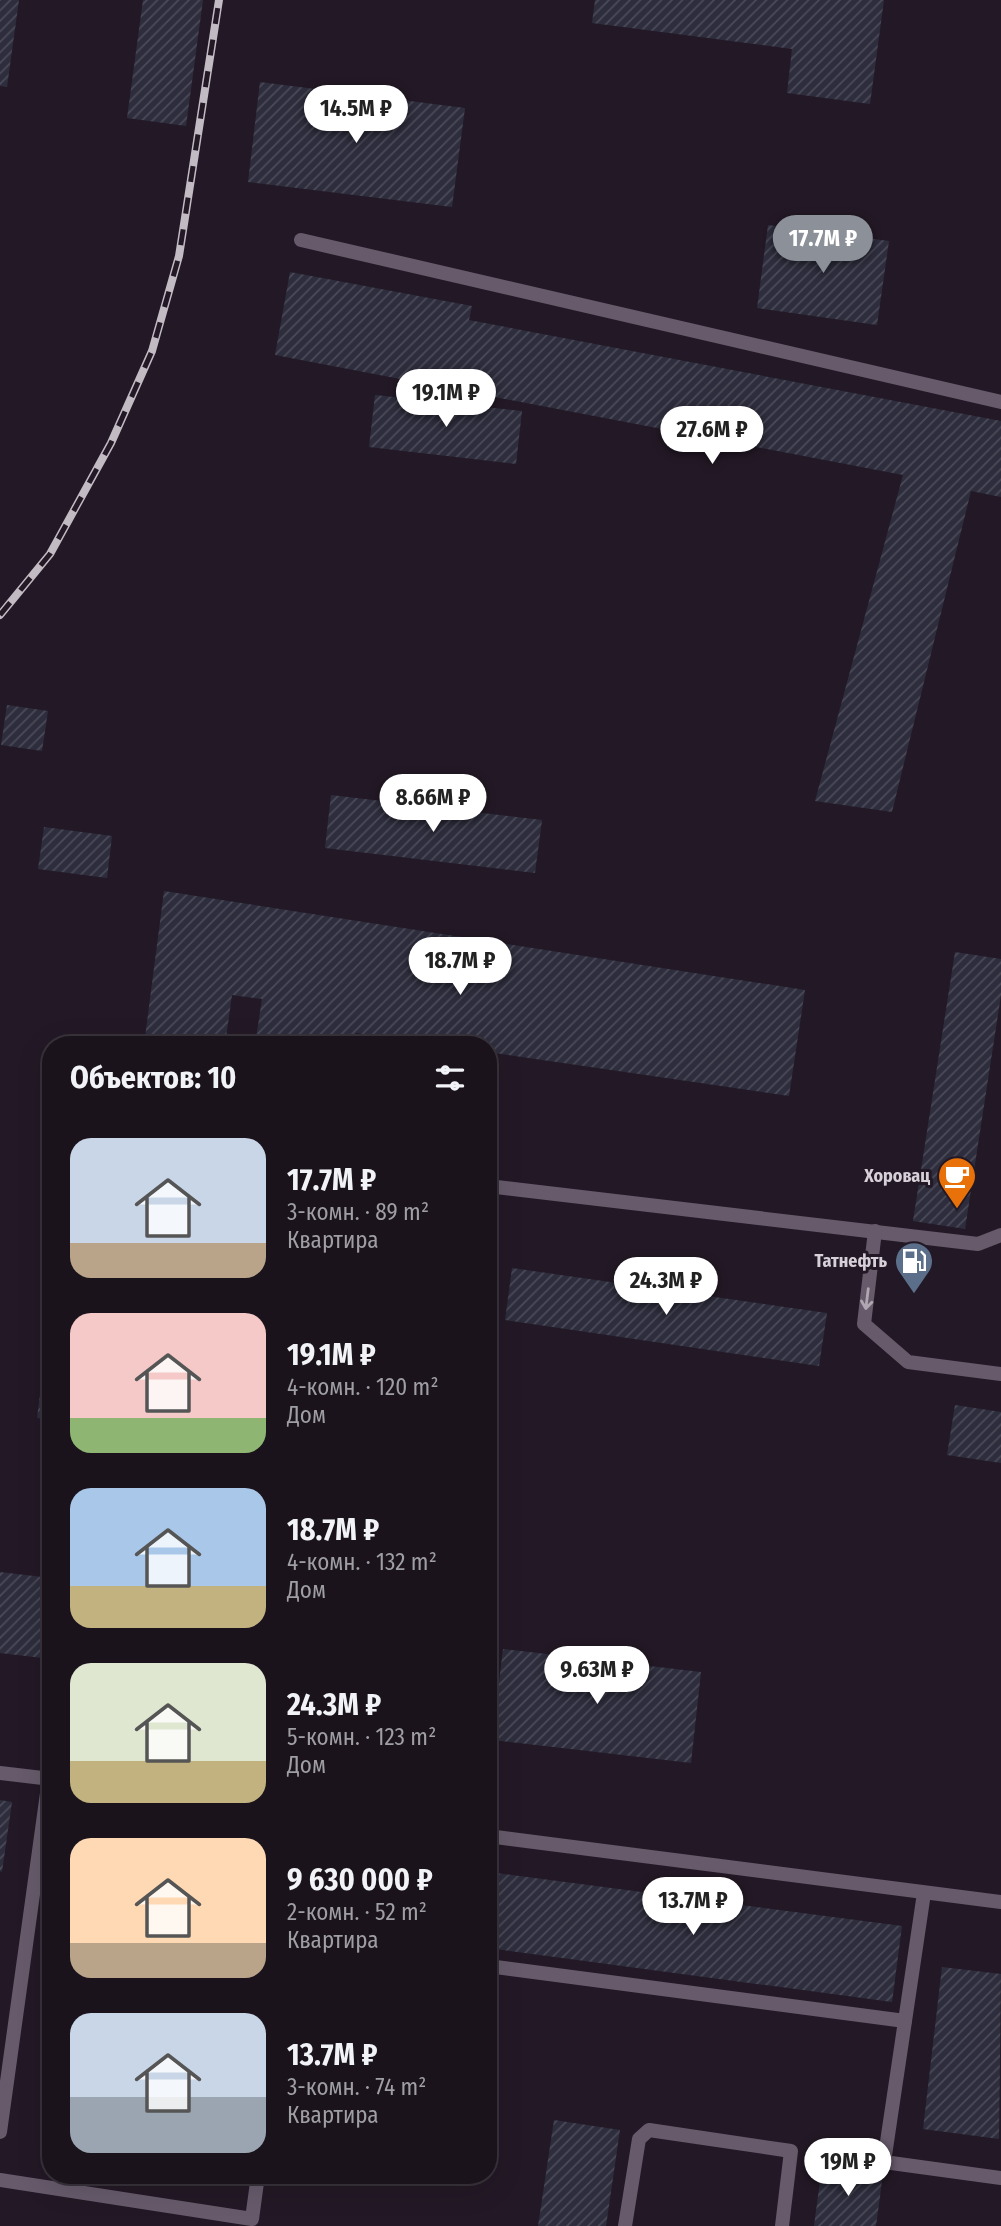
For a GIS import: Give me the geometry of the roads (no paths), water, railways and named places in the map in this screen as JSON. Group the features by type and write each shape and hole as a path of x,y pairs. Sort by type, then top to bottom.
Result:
{"lane":[{"path":"301,240 1001,402"},
{"path":"497,1187 978,1244 1001,1235"},
{"path":"875,1231 864,1324 908,1362 1001,1374"},
{"path":"0,1773 42,1778"},
{"path":"0,2133 42,1836"},
{"path":"497,1837 1001,1902"},
{"path":"925,1893 884,2162 1001,2178"},
{"path":"497,1967 905,2021"},
{"path":"625,2226 639,2139 649,2130 791,2151 782,2226"},
{"path":"0,2180 252,2219 257,2184"}],"railway":[{"path":"0,615 50,554 111,443 152,351 179,256 219,0"}],"place":[{"name":"Хоровац","path":"957,1210"},
{"name":"Татнефть","path":"914,1295"}]}
